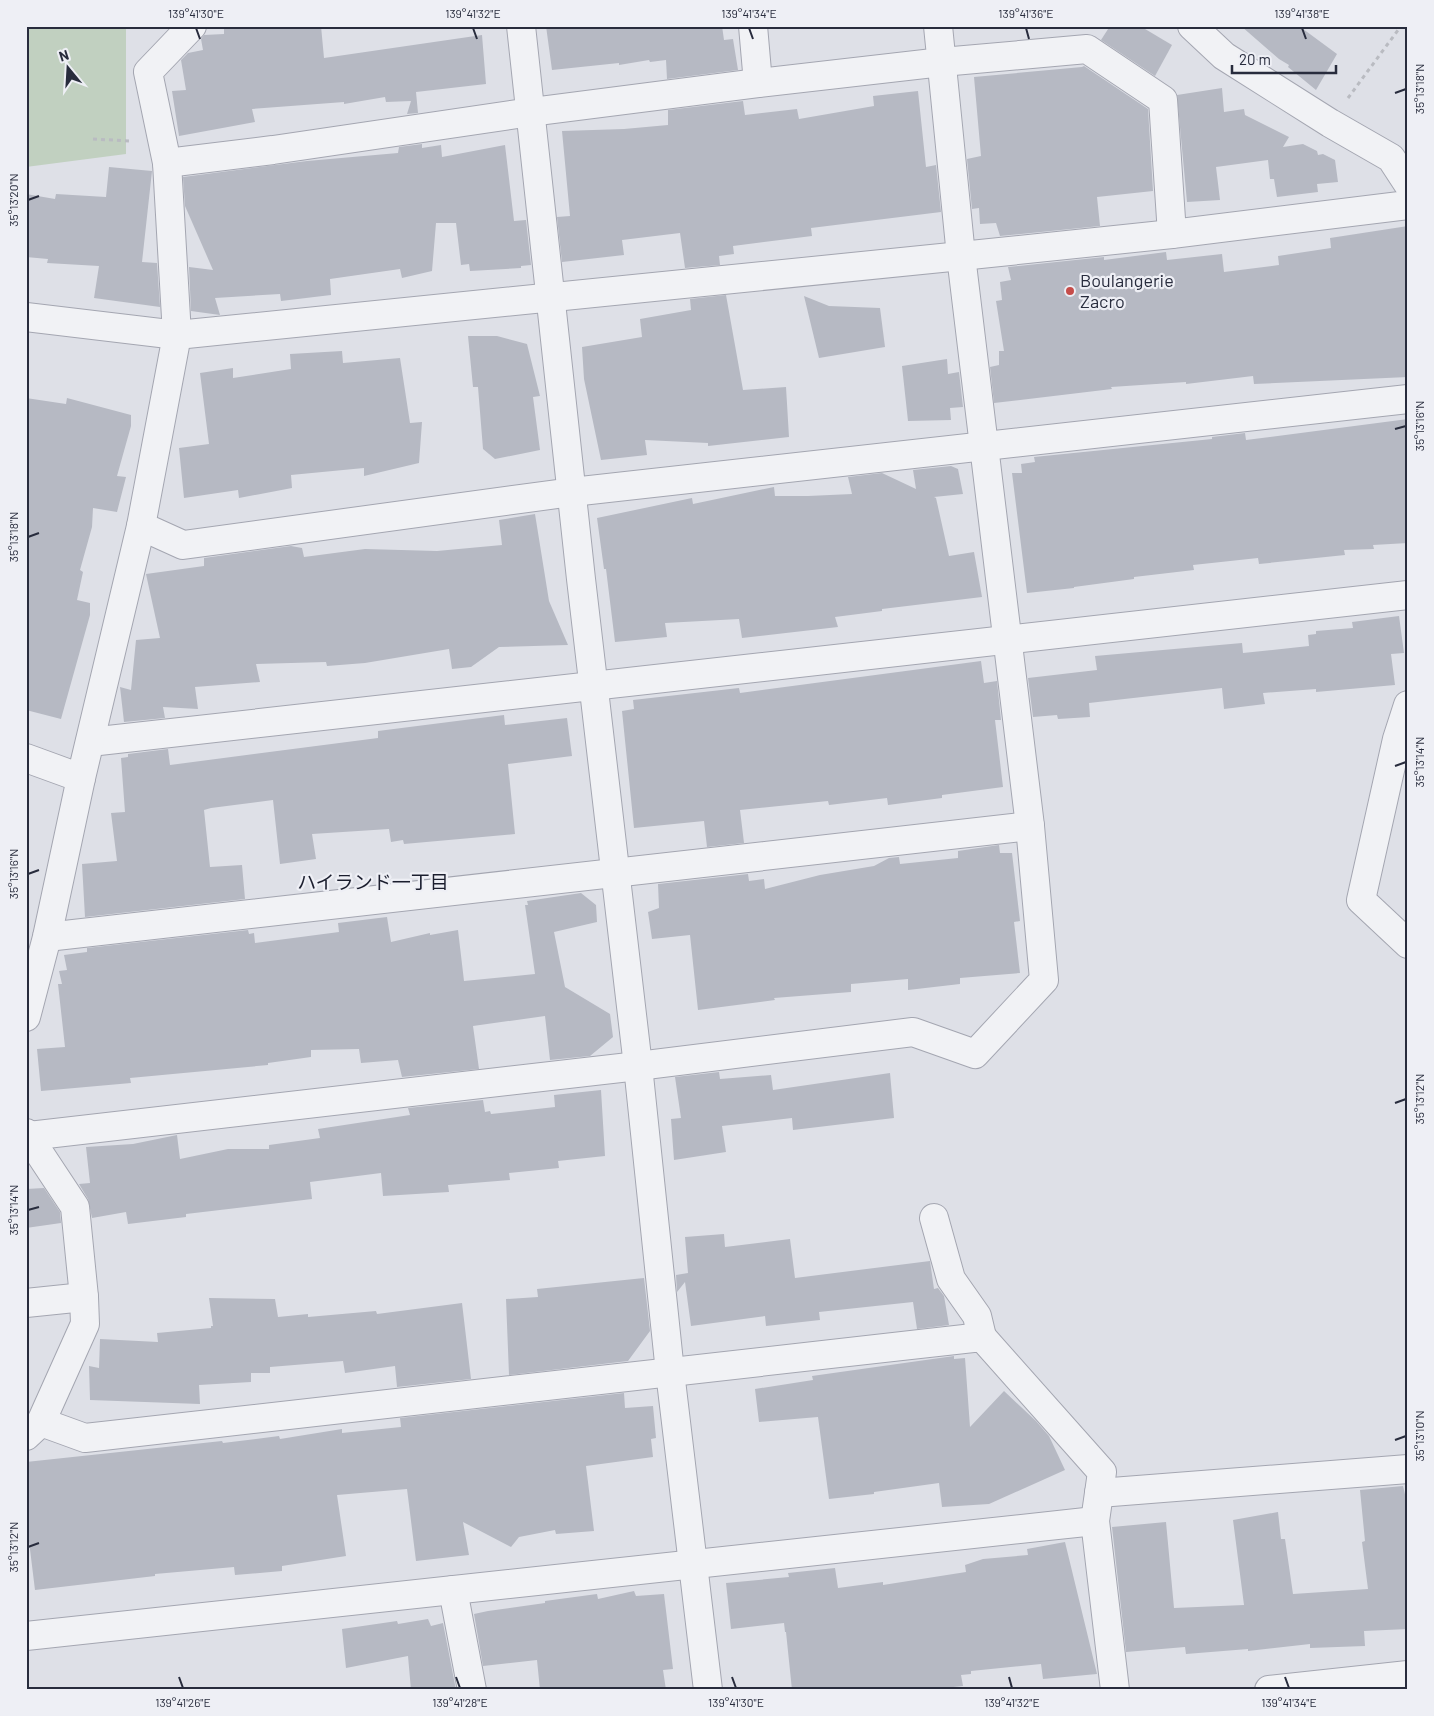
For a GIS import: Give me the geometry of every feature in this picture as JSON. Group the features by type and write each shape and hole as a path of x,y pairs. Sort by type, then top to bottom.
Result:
{"street":[{"path":"26,1016 47,937 80,778 141,526 177,335 167,163 148,72 192,26"},
{"path":"521,26 593,686 638,1066 670,1372 708,1690"},
{"path":"753,26 758,83"},
{"path":"938,26 961,256 1030,826 1044,980 975,1054 914,1032 638,1066 28,1134 75,1208 85,1324 34,1429 85,1438 982,1337"},
{"path":"1192,26 1224,56 1330,123 1391,158 1408,184"},
{"path":"167,163 273,150 531,112 758,83 942,62 1086,49 1163,100 1172,234"},
{"path":"26,317 177,335 1172,234 1408,205"},
{"path":"141,526 183,545 572,492 1408,399"},
{"path":"90,742 1408,595"},
{"path":"1408,705 1397,739 1361,900 1408,944"},
{"path":"26,758 80,778"},
{"path":"47,937 1030,826"},
{"path":"934,1218 951,1279 977,1316 982,1337 1102,1472 1095,1521 1115,1690"},
{"path":"26,1303 84,1296"},
{"path":"1099,1492 1408,1469"},
{"path":"26,1636 1095,1521"},
{"path":"453,1590 472,1690"},
{"path":"1269,1690 1408,1675"}],"path":[{"path":"1330,123 1401,26"}],"green space":[{"path":"26,26 126,26 126,154 26,167"}],"building":[{"path":"224,26 321,26 324,58 482,35 486,84 416,92 418,113 407,114 411,101 386,102 385,97 344,104 344,102 252,109 255,122 179,136 172,91 186,90 181,60 188,53 203,50 201,39 204,35 224,34"},
{"path":"546,26 722,26 724,40 733,39 738,70 667,79 666,60 650,62 649,60 619,65 619,63 552,70"},
{"path":"1110,26 1140,26 1172,45 1155,76 1101,40"},
{"path":"1241,26 1299,26 1337,54 1316,90"},
{"path":"1084,66 1148,109 1153,191 1097,197 1100,226 1000,236 996,223 980,224 979,208 972,209 967,159 981,156 974,77"},
{"path":"1222,88 1224,112 1244,109 1245,115 1289,137 1283,147 1303,144 1317,151 1318,155 1323,154 1335,160 1338,182 1317,184 1318,192 1277,197 1274,179 1270,179 1268,160 1216,167 1220,200 1187,202 1177,95"},
{"path":"918,91 926,167 936,165 941,212 811,228 812,236 733,246 734,254 719,256 720,265 685,268 680,233 622,240 624,255 562,262 557,217 570,216 562,131 624,129 668,125 668,110 743,101 745,115 797,109 799,119 874,106 873,96"},
{"path":"422,144 422,148 441,145 442,157 505,145 514,221 526,220 531,265 521,266 521,268 470,271 469,264 461,265 456,223 436,223 432,271 402,278 400,269 330,279 331,295 281,301 280,294 215,298 220,315 191,311 189,267 213,270 185,206 183,177 307,161 398,153 399,147"},
{"path":"109,167 152,171 142,262 157,263 160,307 94,298 99,266 47,263 48,259 26,257 26,194 55,199 56,194 106,197"},
{"path":"1408,226 1408,377 1254,384 1253,376 1186,384 1186,382 1111,387 1112,389 994,403 990,367 999,365 999,351 1004,351 996,301 1002,300 1000,282 1011,280 1008,267 1104,257 1104,260 1166,252 1167,260 1222,254 1224,272 1279,265 1278,256 1331,248 1330,238"},
{"path":"726,295 743,390 786,387 789,437 708,446 708,443 645,440 647,455 601,460 584,379 582,347 642,337 640,319 691,310 690,299"},
{"path":"804,296 829,306 880,308 885,347 819,358"},
{"path":"468,336 497,336 527,344 540,396 533,397 540,450 495,459 483,449 478,387 473,387"},
{"path":"342,351 343,363 400,358 410,423 422,422 419,463 364,476 364,468 291,475 292,488 239,498 238,490 184,498 179,448 209,444 200,373 233,368 233,378 291,369 290,354"},
{"path":"947,359 948,374 959,372 963,407 950,408 951,420 908,421 902,366"},
{"path":"26,398 66,404 67,398 131,415 131,426 117,476 126,477 117,512 93,508 92,527 80,570 83,572 77,600 90,603 90,615 61,719 26,710"},
{"path":"1408,419 1408,543 1373,545 1374,549 1344,550 1345,555 1259,564 1258,558 1193,565 1194,570 1027,593 1012,473 1022,473 1021,464 1035,462 1034,457 1212,439 1212,437 1245,433 1246,440"},
{"path":"951,466 958,469 963,494 934,497 936,498 949,556 974,552 982,597 882,609 882,611 835,617 838,627 742,638 739,619 665,623 667,637 615,642 606,569 604,569 597,518 692,498 693,504 774,487 775,496 852,494 848,477 882,473 916,489 913,470"},
{"path":"535,514 549,601 568,645 499,647 471,667 452,669 449,649 365,663 327,666 326,662 256,664 260,682 195,687 198,709 163,707 165,718 124,722 120,687 131,690 136,640 160,638 146,574 204,566 204,558 291,546 302,548 304,557 365,549 437,551 502,545 499,520"},
{"path":"1399,616 1404,653 1391,654 1395,685 1316,692 1316,689 1263,693 1265,704 1224,709 1222,688 1089,703 1090,717 1058,719 1057,715 1033,717 1028,678 1097,670 1095,656 1242,643 1243,653 1309,646 1308,635 1316,634 1316,631 1353,628 1352,622"},
{"path":"981,661 984,683 997,681 1001,720 995,720 1003,787 942,795 942,798 888,805 887,798 829,805 828,801 740,810 744,843 707,847 704,821 634,828 622,711 634,709 633,700 739,688 740,693"},
{"path":"504,715 505,725 567,718 572,756 508,764 515,834 404,844 403,840 391,842 389,829 312,834 316,859 280,864 273,800 211,808 204,810 210,867 242,865 245,899 85,917 82,864 117,861 111,813 125,812 121,758 128,757 128,754 168,749 170,765 378,738 378,731"},
{"path":"999,845 1000,853 1012,853 1020,921 1014,922 1020,973 960,978 960,984 908,990 908,979 851,984 851,992 774,998 775,1000 698,1010 690,935 652,939 648,912 659,908 658,884 748,874 749,881 764,879 765,889 820,875 874,866 889,858 899,857 900,864 958,858 958,851"},
{"path":"581,893 596,905 597,922 554,932 565,987 610,1014 613,1037 590,1056 550,1060 545,1016 473,1026 479,1069 402,1077 398,1060 361,1063 359,1049 311,1050 311,1057 268,1063 268,1065 130,1078 131,1083 41,1091 37,1049 65,1047 58,984 62,984 59,971 67,970 64,955 87,952 87,948 248,930 249,934 254,933 255,943 339,932 338,923 387,917 391,942 430,933 430,935 458,930 464,981 535,974 525,905 528,905 527,901"},
{"path":"719,1072 720,1079 771,1075 773,1090 890,1073 894,1118 793,1130 792,1118 722,1126 726,1152 674,1160 671,1119 681,1118 675,1077"},
{"path":"601,1090 605,1156 558,1161 559,1168 509,1173 510,1180 448,1185 449,1192 383,1196 381,1173 310,1182 312,1199 186,1214 186,1217 128,1224 126,1212 92,1218 88,1199 79,1184 90,1183 86,1147 133,1144 177,1135 180,1159 228,1149 269,1149 269,1145 320,1138 318,1129 410,1115 408,1108 483,1100 485,1112 490,1111 491,1114 555,1107 554,1095"},
{"path":"44,1188 60,1212 61,1223 26,1228 26,1189"},
{"path":"724,1234 725,1247 790,1239 795,1278 930,1261 934,1289 938,1288 944,1296 949,1325 917,1329 913,1302 819,1312 820,1320 766,1326 765,1316 691,1326 685,1282 677,1292 676,1275 688,1273 685,1237"},
{"path":"644,1278 650,1331 628,1361 509,1375 506,1299 538,1297 537,1289"},
{"path":"209,1298 275,1299 278,1317 308,1314 308,1317 376,1311 377,1314 462,1303 471,1379 397,1387 395,1366 345,1373 343,1361 270,1367 270,1373 251,1373 251,1382 199,1385 200,1404 90,1400 89,1366 99,1368 100,1339 158,1342 157,1333 211,1328 213,1326"},
{"path":"954,1356 954,1359 965,1358 970,1427 1004,1391 1049,1436 1065,1470 989,1504 942,1507 939,1483 874,1492 874,1494 829,1499 818,1417 759,1422 755,1389 813,1380 812,1376"},
{"path":"624,1393 625,1408 653,1406 656,1438 651,1439 653,1457 586,1466 594,1531 556,1534 555,1530 519,1537 511,1547 463,1522 469,1555 416,1561 407,1489 337,1495 346,1556 282,1566 282,1571 235,1575 234,1567 155,1574 155,1576 35,1590 26,1517 26,1462 222,1441 223,1443 279,1436 280,1439 342,1429 342,1433 401,1427 400,1418"},
{"path":"1403,1486 1408,1507 1408,1629 1364,1631 1365,1646 1310,1648 1310,1644 1248,1651 1248,1649 1186,1654 1185,1647 1126,1652 1112,1527 1166,1522 1174,1608 1244,1605 1233,1520 1278,1512 1281,1539 1285,1539 1293,1594 1368,1589 1362,1542 1365,1541 1360,1490"},
{"path":"1065,1542 1097,1674 1043,1679 1041,1664 971,1671 971,1674 961,1675 963,1686 925,1690 792,1690 784,1623 731,1629 726,1583 789,1577 788,1573 835,1568 838,1588 883,1582 883,1585 966,1572 965,1565 983,1559 1028,1555 1027,1549"},
{"path":"634,1591 636,1596 664,1594 673,1669 663,1670 666,1690 540,1690 537,1660 483,1666 474,1614 597,1594 598,1599"},
{"path":"428,1619 431,1626 443,1623 456,1690 411,1690 408,1656 346,1668 342,1629 397,1621 398,1624"}],"place":[{"name":"Boulangerie Zacro","path":"1070,291"}],"district":[{"name":"ハイランド一丁目","path":"373,882"}]}
